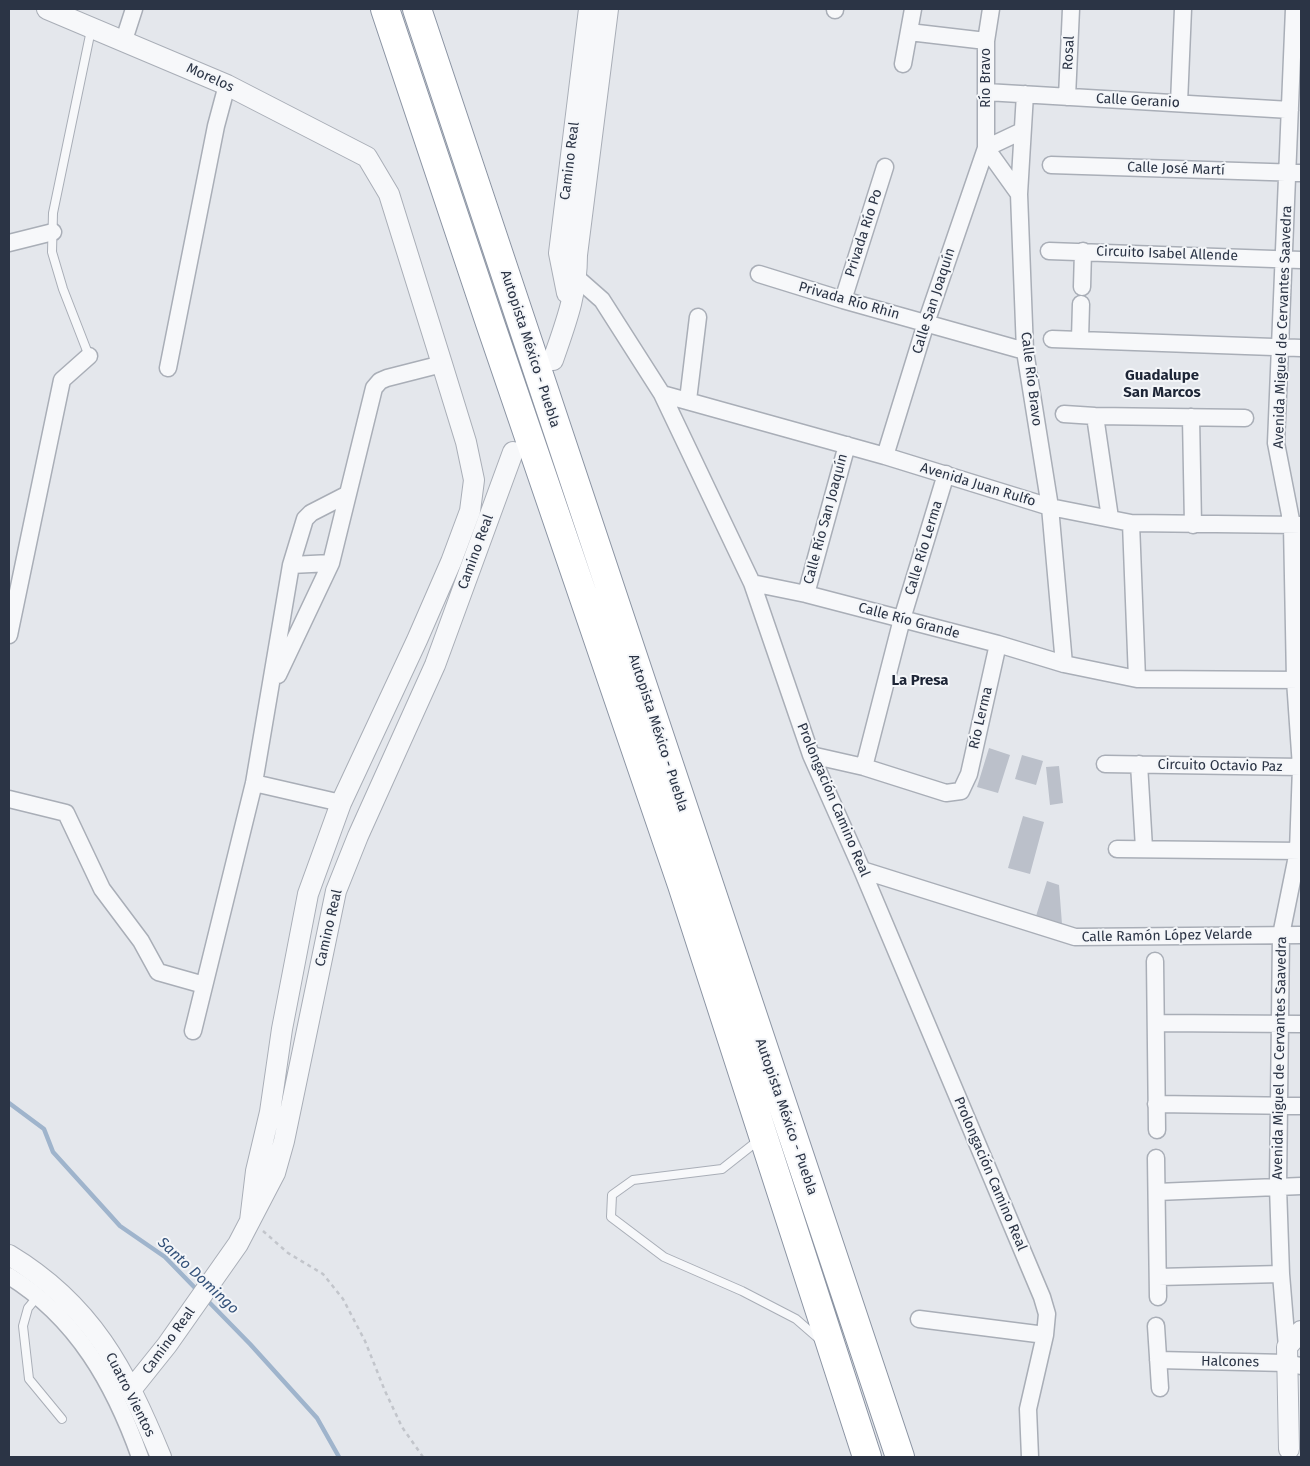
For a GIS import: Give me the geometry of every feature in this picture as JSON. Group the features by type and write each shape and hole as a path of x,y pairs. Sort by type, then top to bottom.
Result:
{"highway":[{"name":"Autopista México - Puebla","path":"385,9 490,323 679,875 867,1457"},
{"name":"Autopista México - Puebla","path":"417,9 900,1457"}],"street":[{"name":"Morelos","path":"48,9 227,85 367,157 389,194 442,364"},
{"path":"124,40 134,9"},
{"name":"Camino Real","path":"577,186 588,9"},
{"name":"Camino Real","path":"552,360 570,312 571,278 559,253 577,186 608,9"},
{"path":"903,64 913,9"},
{"name":"Río Bravo","path":"986,148 986,41 991,9"},
{"name":"Rosal","path":"1067,97 1071,9"},
{"path":"1179,103 1183,9"},
{"name":"Avenida Miguel de Cervantes Saavedra","path":"1294,9 1290,110 1295,173 1284,259 1276,443 1297,525 1298,680 1301,767 1300,851 1281,935 1278,1105 1281,1274 1296,1346"},
{"path":"909,32 986,41"},
{"path":"168,368 216,126 227,85"},
{"name":"Calle Geranio","path":"986,92 1290,110"},
{"name":"Calle Río Bravo","path":"1025,94 1019,194 1025,351 1050,507 1064,664"},
{"path":"1019,194 986,148 1022,131"},
{"name":"Calle San Joaquín","path":"885,456 926,323 986,148"},
{"name":"Calle José Martí","path":"1051,164 1295,173"},
{"name":"Privada Río Po","path":"843,300 885,167"},
{"path":"9,243 53,232"},
{"name":"Circuito Isabel Allende","path":"1049,251 1301,260"},
{"path":"1082,287 1083,251"},
{"name":"Privada Río Rhin","path":"759,274 843,300 1025,351"},
{"name":"Prolongación Camino Real","path":"571,278 602,300 662,394 752,583 811,755 862,870 1042,1297 1046,1314 1045,1335 1028,1409 1030,1457"},
{"path":"1080,339 1081,304"},
{"path":"688,400 698,317"},
{"path":"1052,339 1301,348"},
{"path":"9,635 13,594 62,380 89,356"},
{"path":"250,1220 256,1171 270,1112 282,1028 308,894 341,803 417,640 451,562 470,510 474,480 466,442 442,364 387,378 380,381 374,388 331,563 270,693"},
{"name":"Avenida Juan Rulfo","path":"662,394 885,456 1050,507 1131,523 1297,525"},
{"path":"1064,414 1245,418"},
{"path":"1095,416 1110,518"},
{"path":"1191,417 1193,525"},
{"name":"Calle Río San Joaquín","path":"806,594 847,445"},
{"name":"Camino Real","path":"131,1390 167,1345 238,1244 275,1173 284,1141 336,892 358,836 435,665 513,452"},
{"name":"Calle Río Lerma","path":"864,767 902,619 946,474"},
{"path":"193,1031 254,784 291,565 305,519 311,513 348,494"},
{"path":"1131,523 1138,679"},
{"path":"291,565 331,563"},
{"name":"Calle Río Grande","path":"752,583 806,594 998,644 1064,664 1138,679 1298,680"},
{"name":"Río Lerma","path":"864,767 946,793 961,791 968,774 998,644"},
{"path":"811,755 864,767"},
{"name":"Circuito Octavio Paz","path":"1105,764 1301,767"},
{"name":"Circuito Octavio Paz","path":"1139,764 1144,848"},
{"path":"254,784 341,803"},
{"path":"9,800 66,813 102,889 141,941 158,972 204,986"},
{"path":"1117,849 1300,851"},
{"name":"Calle Ramón López Velarde","path":"862,870 1076,937 1301,935"},
{"path":"1155,961 1157,1130"},
{"path":"1156,1023 1301,1024"},
{"path":"1156,1104 1301,1106"},
{"path":"1156,1158 1158,1297"},
{"path":"1157,1192 1301,1186"},
{"name":"Cuatro Vientos","path":"9,1255 55,1287 73,1304 112,1356 131,1390 158,1456"},
{"path":"1158,1277 1281,1274"},
{"name":"Cuatro Vientos","path":"9,1276 38,1296 60,1317 92,1355 119,1404 140,1457"},
{"path":"919,1319 1045,1335"},
{"path":"1156,1326 1160,1388"},
{"path":"1291,1452 1296,1346"},
{"name":"Halcones","path":"1158,1360 1296,1346"}],"lane":[{"path":"89,356 63,289 52,252 53,212 92,28"},
{"path":"763,1136 722,1169 633,1180 612,1195 611,1217 664,1257 742,1291 796,1319 832,1350"},
{"path":"38,1296 28,1308 23,1326 29,1379 62,1419"}],"path":[{"path":"250,1220 288,1253 323,1274 343,1299 365,1341 402,1427 423,1457"}],"building":[{"path":"989,748 1010,755 998,793 977,787"},
{"path":"1022,755 1043,761 1036,785 1015,779"},
{"path":"1059,766 1063,803 1050,805 1046,767"},
{"path":"1023,816 1044,822 1030,874 1008,868"},
{"path":"1047,881 1059,885 1062,924 1036,916"}],"waterway":[{"name":"Santo Domingo","path":"9,1103 44,1129 53,1152 120,1226 165,1257 198,1291"},
{"name":"Santo Domingo","path":"205,1298 250,1344 317,1418 339,1457"}],"district":[{"name":"Guadalupe San Marcos","path":"1162,384"},
{"name":"La Presa","path":"920,681"}]}
